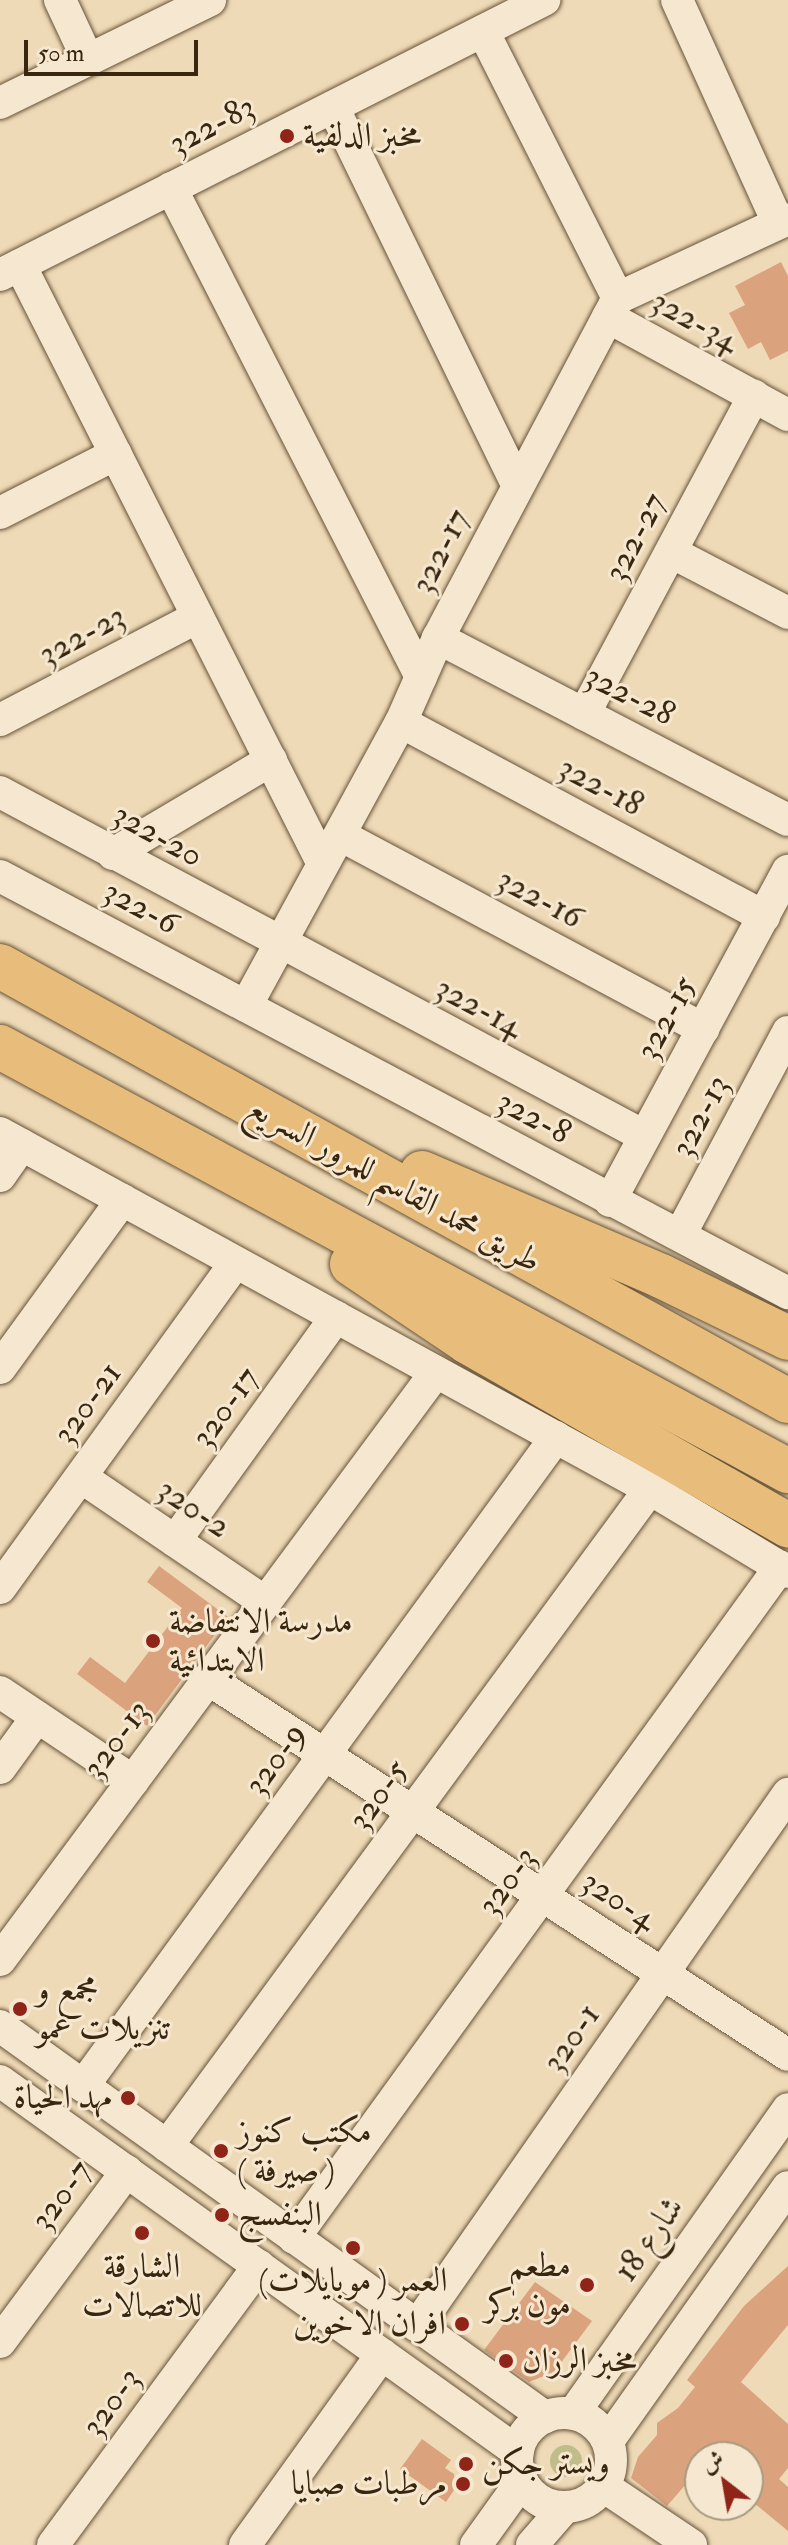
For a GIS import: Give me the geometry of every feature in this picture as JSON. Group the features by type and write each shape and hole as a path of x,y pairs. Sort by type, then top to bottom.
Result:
{"highway":[{"name":"طريق محمد القاسم للمرور السريع","path":"0,966 468,1228 788,1401"},
{"name":"طريق محمد القاسم للمرور السريع","path":"0,1047 788,1471"},
{"path":"196,1073 661,1276 788,1338"},
{"path":"140,1122 468,1342 788,1525"}],"street":[{"path":"60,0 88,60"},
{"path":"0,103 210,0"},
{"path":"483,31 613,308 783,221 677,0"},
{"name":"322-83","path":"10,270 541,1"},
{"path":"333,107 517,485"},
{"path":"171,188 421,677"},
{"path":"10,270 116,454 323,864"},
{"name":"322-34","path":"613,308 788,415"},
{"name":"322-17","path":"246,1006 401,722 438,638 613,308"},
{"name":"322-27","path":"584,714 754,396"},
{"path":"0,513 116,454"},
{"path":"671,552 788,613"},
{"name":"322-23","path":"0,720 198,617"},
{"name":"322-28","path":"438,638 788,820"},
{"name":"322-18","path":"401,722 764,917"},
{"path":"113,854 271,760"},
{"name":"322-20","path":"0,792 279,945"},
{"name":"322-16","path":"340,835 704,1029"},
{"name":"322-15","path":"610,1201 788,871"},
{"name":"322-6","path":"0,876 246,1006"},
{"name":"322-14","path":"279,945 644,1136"},
{"name":"322-8","path":"246,1006 788,1293"},
{"name":"322-13","path":"680,1235 788,1032"},
{"path":"0,1176 11,1139 650,1489 784,1570"},
{"path":"0,1368 122,1200"},
{"name":"320-21","path":"5,1572 81,1477 236,1262"},
{"name":"320-17","path":"175,1541 336,1317"},
{"name":"320-13","path":"0,1960 436,1372"},
{"name":"320-9","path":"83,2086 556,1437"},
{"name":"320-2","path":"81,1477 265,1602"},
{"name":"320-5","path":"167,2146 650,1489"},
{"name":"320-3","path":"294,2238 784,1570"},
{"name":"320-4","path":"208,1679 788,2055"},
{"path":"0,1692 133,1781"},
{"path":"0,1768 37,1717"},
{"name":"320-1","path":"417,2326 788,1794"},
{"path":"0,2026 417,2326 559,2416 594,2423 608,2441 611,2465 603,2486 586,2501 565,2507 540,2500 520,2467 382,2354 0,2081"},
{"name":"شارع 18","path":"559,2416 788,2109"},
{"name":"320-7","path":"0,2342 127,2171"},
{"path":"608,2441 788,2187"},
{"name":"320-3","path":"53,2545 259,2266"},
{"path":"245,2545 382,2354"},
{"path":"476,2545 520,2467 527,2432 559,2416"},
{"path":"603,2486 691,2545"},
{"path":"532,2545 565,2507"}],"shaded area":[{"path":"566,2445 577,2450 582,2461 577,2472 566,2477 555,2472 550,2461 555,2450"}],"building":[{"path":"781,262 788,276 788,351 770,360 761,342 748,349 729,313 745,305 735,286"},
{"path":"159,1566 228,1617 147,1726 77,1674 90,1657 125,1683 182,1608 147,1582"},
{"path":"788,2266 788,2325 741,2382 788,2424 788,2468 779,2479 788,2487 788,2531 764,2511 764,2441 684,2441 684,2486 667,2506 631,2478 638,2457 657,2435 657,2423 678,2408 695,2387 687,2380 744,2306"},
{"path":"535,2282 592,2321 554,2372 529,2382 484,2350"},
{"path":"422,2439 451,2460 445,2468 454,2474 456,2487 446,2502 400,2469"}],"place":[{"name":"مخبز الدلفية","path":"287,136"},
{"name":"مدرسة الانتفاضة الابتدائية","path":"153,1641"},
{"name":"مجمع و تنزيلات عمو","path":"20,2009"},
{"name":"مهد الحياة","path":"128,2098"},
{"name":"مكتب كنوز ( صيرفة )","path":"221,2151"},
{"name":"البنفسج","path":"222,2215"},
{"name":"الشارقة للاتصالات","path":"142,2233"},
{"name":"العمر ( موبايلات)","path":"353,2248"},
{"name":"مطعم مون بركر","path":"587,2285"},
{"name":"افران الاخوين","path":"462,2324"},
{"name":"مخبز الرزان","path":"506,2361"},
{"name":"ويستر جكن","path":"466,2464"},
{"name":"مرطبات صبايا","path":"463,2484"}]}
